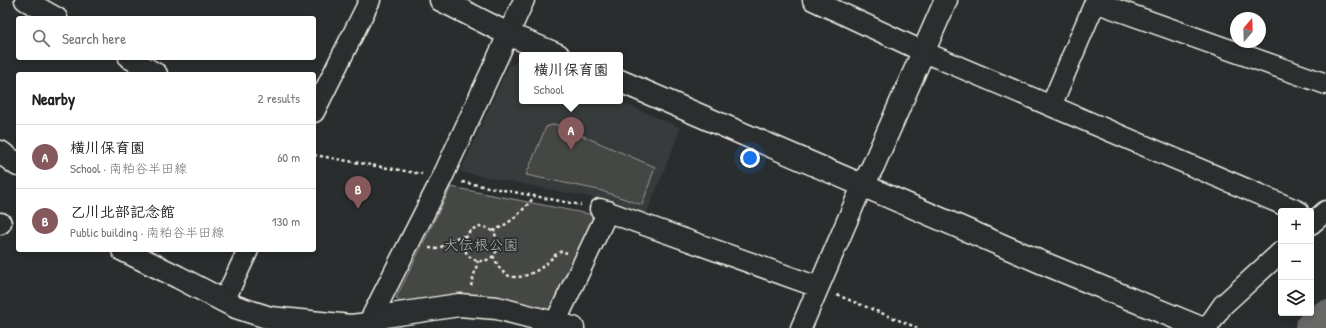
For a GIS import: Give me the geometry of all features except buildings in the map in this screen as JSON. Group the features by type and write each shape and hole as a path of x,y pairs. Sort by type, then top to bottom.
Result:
{"street":[{"path":"25,0 53,16"},
{"path":"316,108 370,0"},
{"path":"441,0 508,34 551,52"},
{"path":"367,326 442,178 524,0"},
{"path":"813,0 924,52 1291,208"},
{"path":"801,328 946,0"},
{"path":"1051,106 1095,1 1326,84"},
{"path":"132,60 153,72"},
{"path":"623,82 1043,263 1201,328"},
{"path":"0,152 16,164"},
{"path":"127,252 224,302 270,318 351,326 367,326 385,316 459,305 497,308 561,326 604,210 818,287"},
{"path":"224,302 247,252"},
{"path":"1207,328 1223,305 1278,255"}],"path":[{"path":"494,231 508,224 523,211 535,196"},
{"path":"484,226 494,231 498,241 497,252 489,260 478,262 468,257 463,247 465,236 472,228 484,226"},
{"path":"423,248 438,249 455,238 465,236"},
{"path":"493,256 503,272 510,276 520,277 535,271 559,252 562,251 569,253 571,256"},
{"path":"818,287 918,328"}],"shaded area":[{"path":"519,61 519,104 623,103 681,128 646,215 600,199 460,172 509,65"}],"green space":[{"path":"555,124 655,167 642,205 599,190 526,175 546,127"},
{"name":"大伝根公園","path":"451,187 599,216 556,307 545,312 404,305 396,298"}],"waterway":[{"path":"1313,328 1326,318"}],"place":[{"name":"横川保育園","path":"571,150"},
{"name":"乙川北部記念館","path":"358,209"}]}
